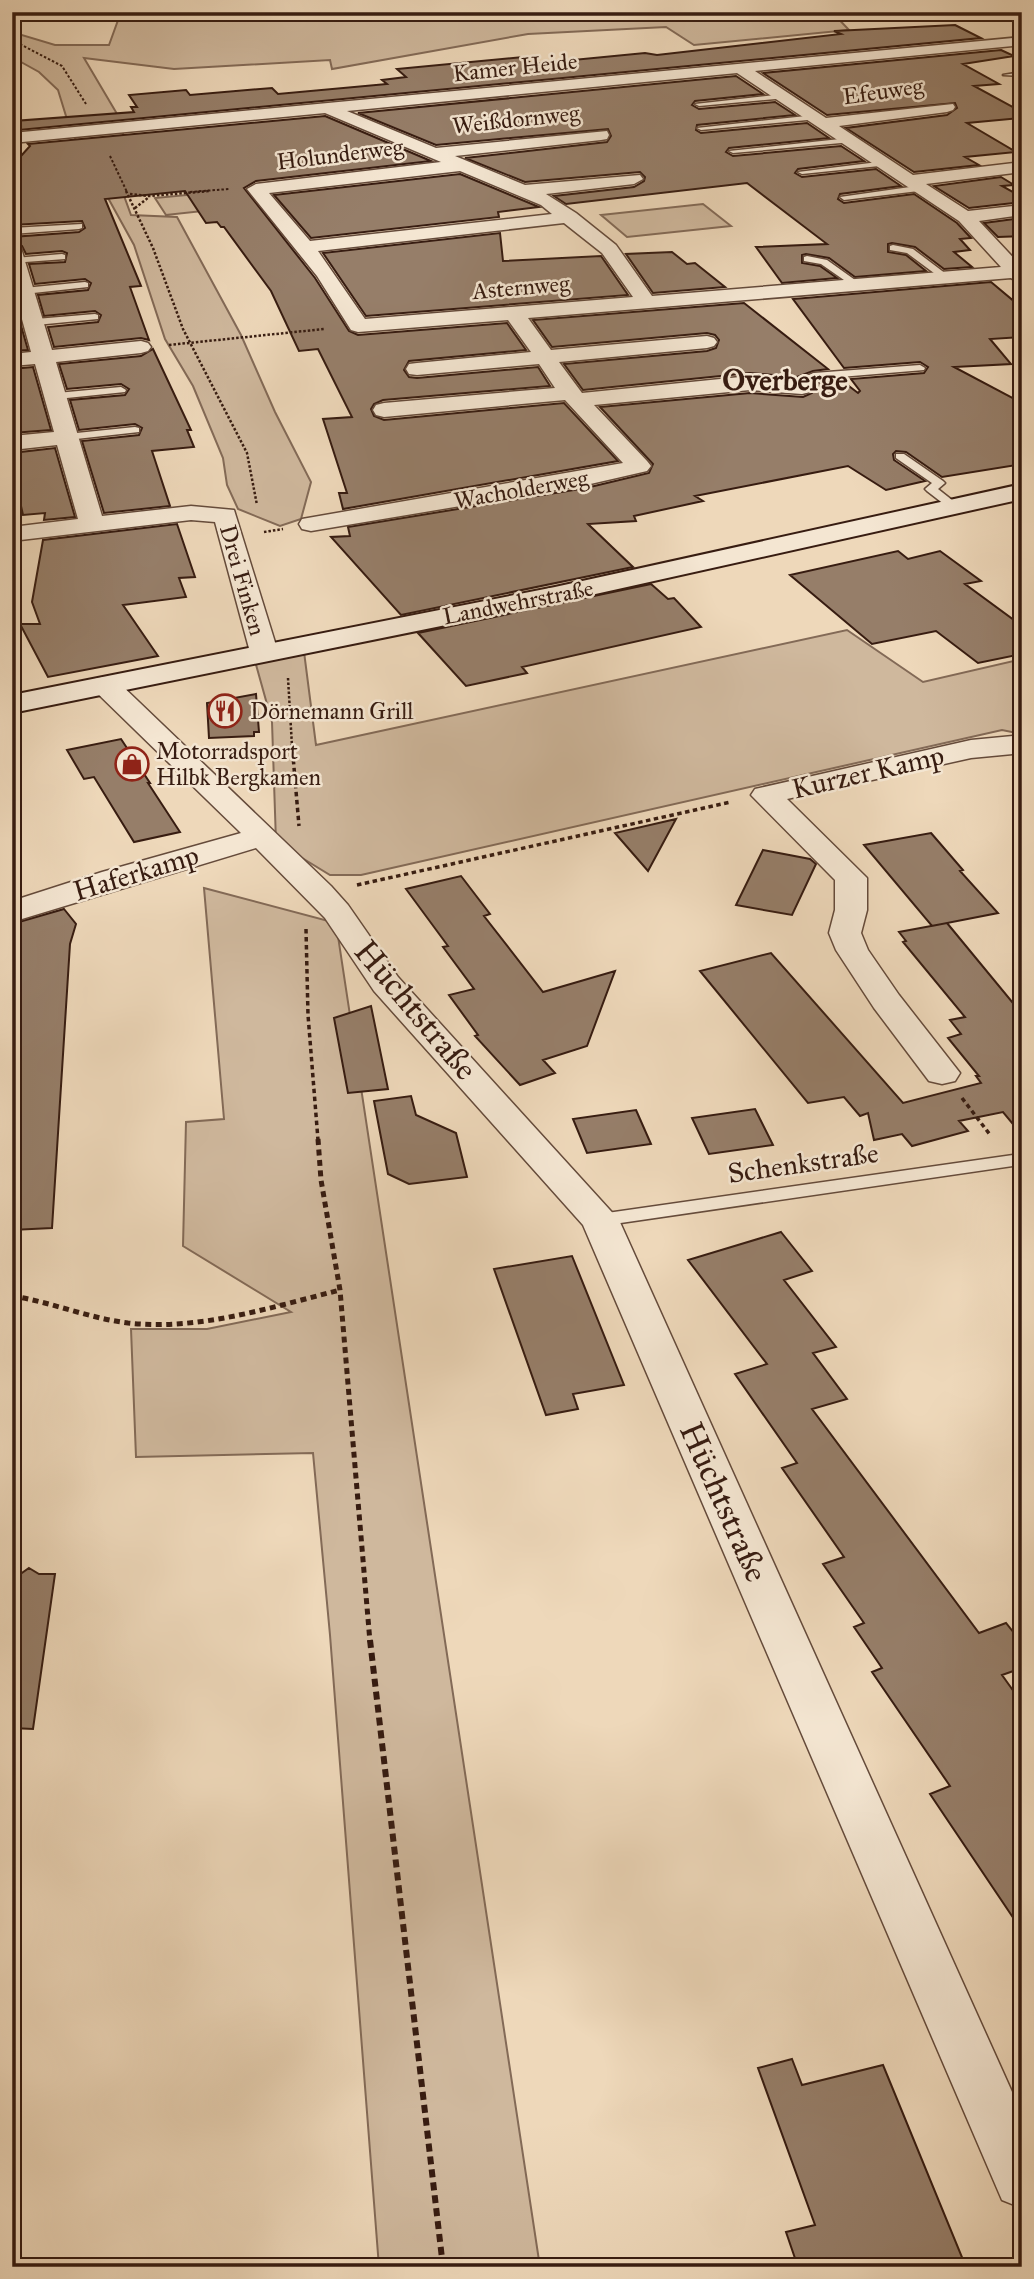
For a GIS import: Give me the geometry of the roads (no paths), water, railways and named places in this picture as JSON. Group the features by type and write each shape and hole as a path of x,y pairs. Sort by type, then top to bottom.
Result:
{"main road":[{"name":"Landwehrstraße","path":"12,704 555,595 1022,491"}],"street":[{"name":"Kamer Heide","path":"12,138 1022,41"},
{"name":"Efeuweg","path":"740,68 965,217 1018,275"},
{"name":"Efeuweg","path":"820,120 947,107"},
{"name":"Weißdornweg","path":"327,108 547,201 609,249 646,302"},
{"name":"Weißdornweg","path":"436,153 601,135"},
{"name":"Holunderweg","path":"358,326 348,306 305,247 256,189 463,165"},
{"path":"918,184 1022,167"},
{"name":"Weißdornweg","path":"524,191 634,179"},
{"path":"965,217 1022,210"},
{"path":"305,247 570,218"},
{"path":"14,255 19,289 36,322 92,525"},
{"name":"Asternweg","path":"358,326 945,277 1018,275"},
{"name":"Wacholderweg","path":"311,524 586,478 639,466 573,397 513,312"},
{"path":"417,369 707,342"},
{"path":"12,360 141,347"},
{"path":"384,410 750,383 795,387"},
{"path":"12,443 67,437"},
{"name":"Drei Finken","path":"12,534 191,513 225,515 274,650"},
{"name":"Hüchtstraße","path":"105,685 337,912 386,984 600,1220 1022,2180"},
{"name":"Kurzer Kamp","path":"942,1073 886,1001 852,950 845,933 851,910 851,878 766,794 971,749 1022,744"},
{"name":"Haferkamp","path":"12,912 113,879 261,837"}],"lane":[{"path":"1007,75 1022,74"},
{"path":"699,104 783,96"},
{"name":"Efeuweg","path":"701,128 820,120"},
{"name":"Efeuweg","path":"733,151 849,140"},
{"path":"802,172 887,163"},
{"path":"844,197 918,184"},
{"path":"12,231 79,226"},
{"path":"893,248 910,251 945,277"},
{"path":"14,255 62,257"},
{"path":"807,259 824,262 857,285"},
{"path":"19,289 85,285"},
{"path":"36,322 95,317"},
{"path":"795,387 814,376 920,368"},
{"path":"57,396 121,390"},
{"path":"67,437 135,430"},
{"path":"900,456 939,483 930,489 953,506"},
{"name":"Schenkstraße","path":"600,1220 1013,1161"}],"place":[{"name":"Dörnemann Grill","path":"225,711"},
{"name":"Motorradsport Hilbk Bergkamen","path":"132,764"}],"district":[{"name":"Overberge","path":"785,380"}]}
